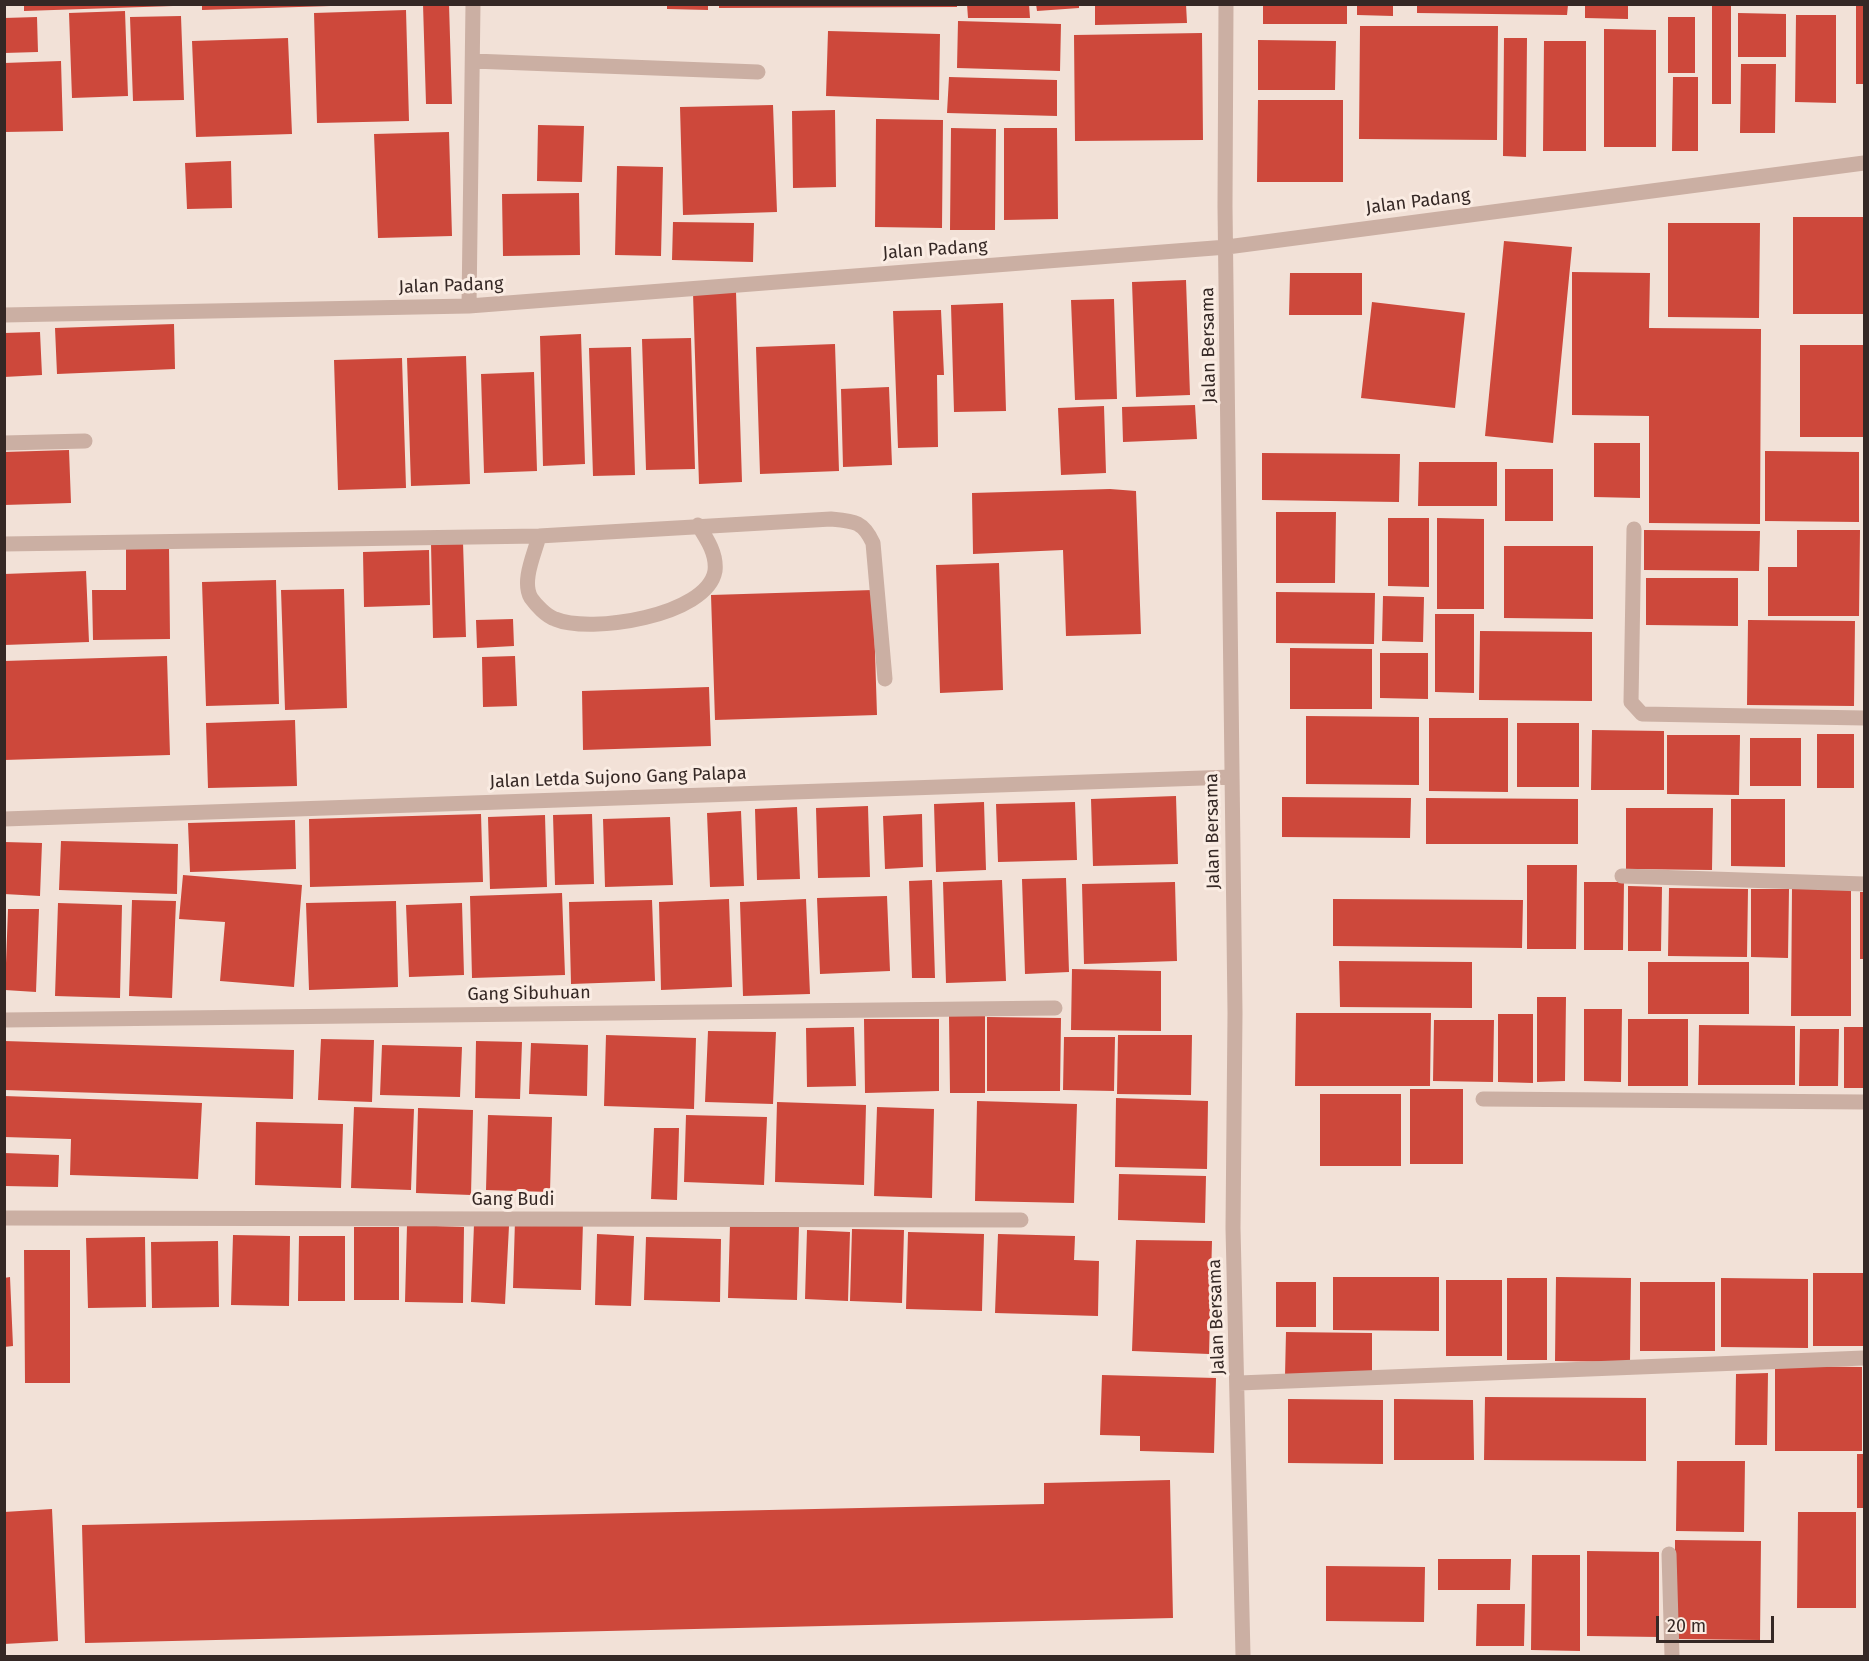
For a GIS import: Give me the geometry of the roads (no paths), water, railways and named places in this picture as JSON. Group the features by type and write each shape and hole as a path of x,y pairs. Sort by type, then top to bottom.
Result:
{"street":[{"path":"469,306 473,4"},
{"name":"Jalan Bersama","path":"1226,4 1235,1013 1233,1228 1239,1383 1243,1656"},
{"path":"473,61 758,72"},
{"name":"Jalan Padang","path":"4,315 469,306 1227,247 1864,164"},
{"path":"4,443 85,441"},
{"path":"4,544 539,536 698,525 831,519 853,521 867,530 873,543 885,679"},
{"path":"539,536 526,584 530,597 555,619 602,623 639,619 677,608 694,600 712,583 715,569 713,551 698,525"},
{"path":"1634,529 1631,702 1642,714 1864,718"},
{"name":"Jalan Letda Sujono Gang Palapa","path":"4,819 1232,777"},
{"path":"1622,876 1864,884"},
{"name":"Gang Sibuhuan","path":"4,1020 1055,1008"},
{"path":"1483,1099 1864,1102"},
{"name":"Gang Budi","path":"4,1218 1021,1220"},
{"path":"1239,1383 1864,1358"},
{"path":"1669,1554 1672,1656"}]}
